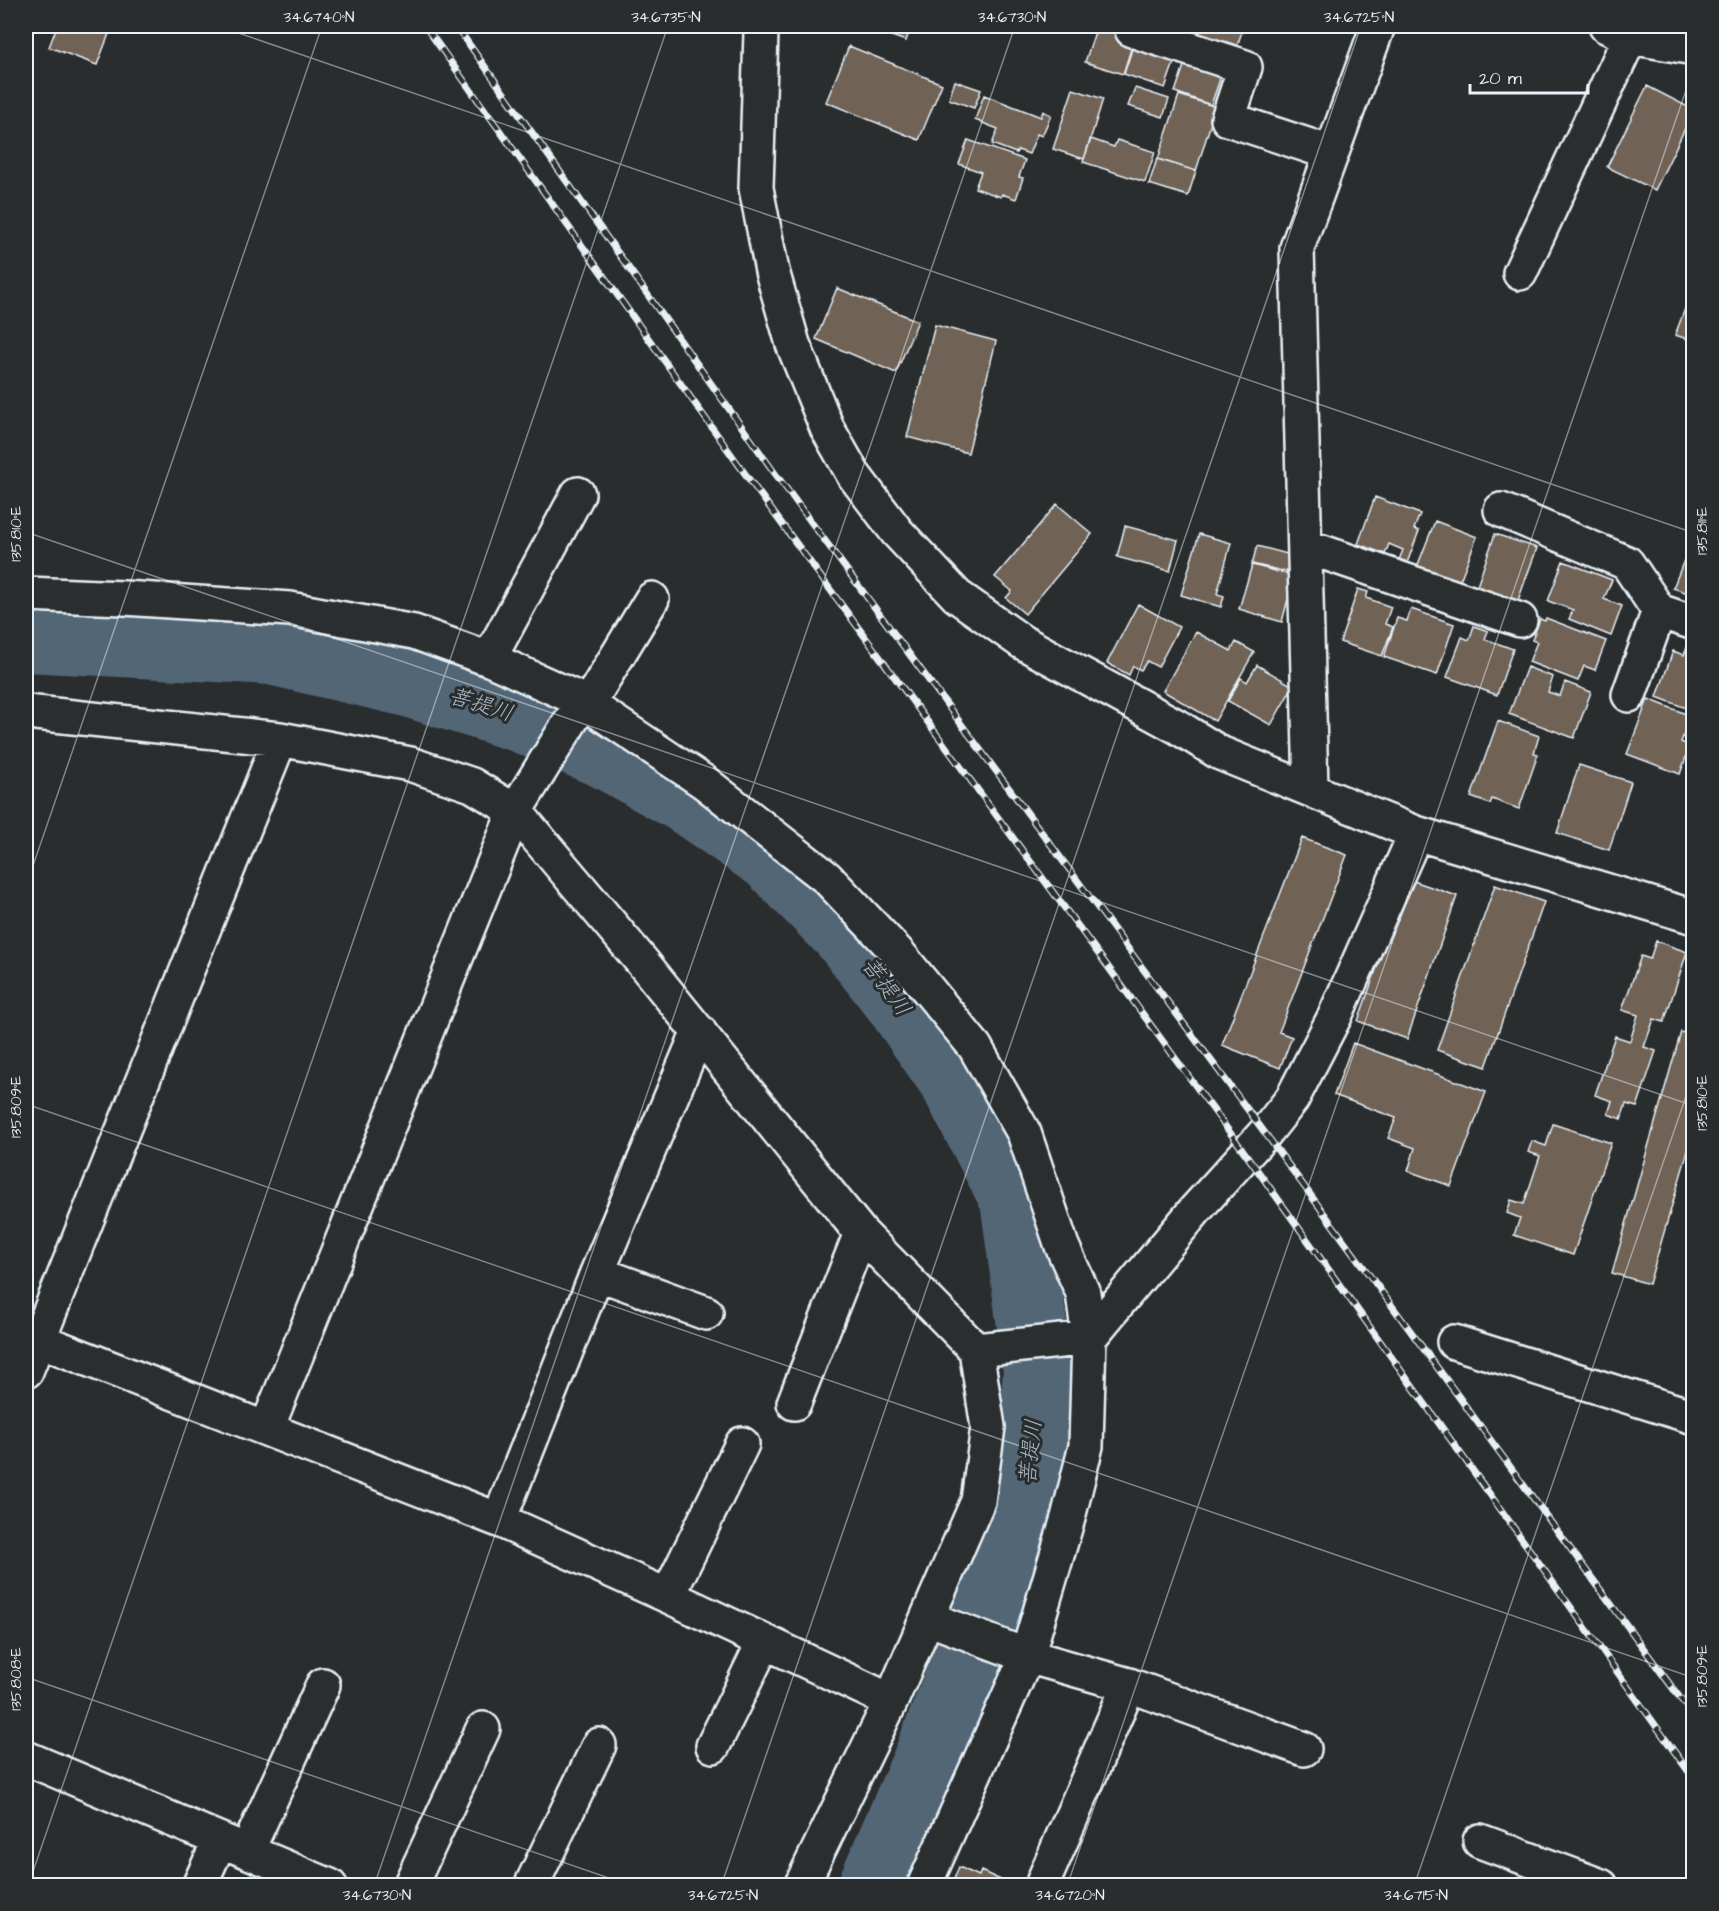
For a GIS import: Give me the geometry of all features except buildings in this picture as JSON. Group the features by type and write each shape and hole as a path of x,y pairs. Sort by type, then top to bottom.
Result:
{"street":[{"path":"763,26 756,188 772,271 793,344 827,428 853,474 897,532 957,596 1022,642 1168,721 1220,753 1416,833 1694,917"},
{"path":"1311,790 1297,248 1377,26"},
{"path":"1132,30 1245,67 1228,119 1331,153"},
{"path":"1520,273 1618,31 1694,48"},
{"path":"489,659 578,494"},
{"path":"1501,510 1627,563 1659,611 1694,623"},
{"path":"1305,546 1520,620"},
{"path":"26,594 290,609 414,632 489,659 582,706 704,782 827,878 898,953 975,1047 1024,1133 1062,1246 1083,1293 1086,1446 1068,1518 1022,1654 924,1886"},
{"path":"267,1428 515,811 652,599"},
{"path":"1629,695 1659,611"},
{"path":"26,712 280,739 410,764 472,785 515,811 699,1031 861,1233 987,1349 987,1427 978,1501 939,1622 891,1701 801,1886"},
{"path":"26,1371 32,1338 280,739"},
{"path":"987,1349 1084,1339 1265,1133 1292,1099 1335,1016 1416,833"},
{"path":"499,1520 597,1273 699,1031"},
{"path":"794,1403 861,1233"},
{"path":"597,1273 706,1313"},
{"path":"32,1338 499,1520 668,1596 891,1701"},
{"path":"1454,1342 1694,1417"},
{"path":"668,1596 742,1443"},
{"path":"939,1622 1022,1654 1130,1684 1304,1749"},
{"path":"713,1746 764,1642"},
{"path":"1044,1880 1130,1684"},
{"path":"199,1886 234,1846 323,1685"},
{"path":"410,1886 483,1730"},
{"path":"531,1886 599,1745"},
{"path":"26,1758 330,1886"},
{"path":"1480,1841 1601,1886"}],"waterway":[{"name":"菩提川","path":"26,637 271,650 408,682 525,719 606,754 685,798 771,857 845,932 897,998 954,1080 1015,1199 1038,1371 1030,1485 989,1604 927,1762 873,1886"}],"railway":[{"path":"425,26 751,482 1245,1153 1694,1779"},
{"path":"456,26 774,472 1265,1133 1694,1717"}]}
